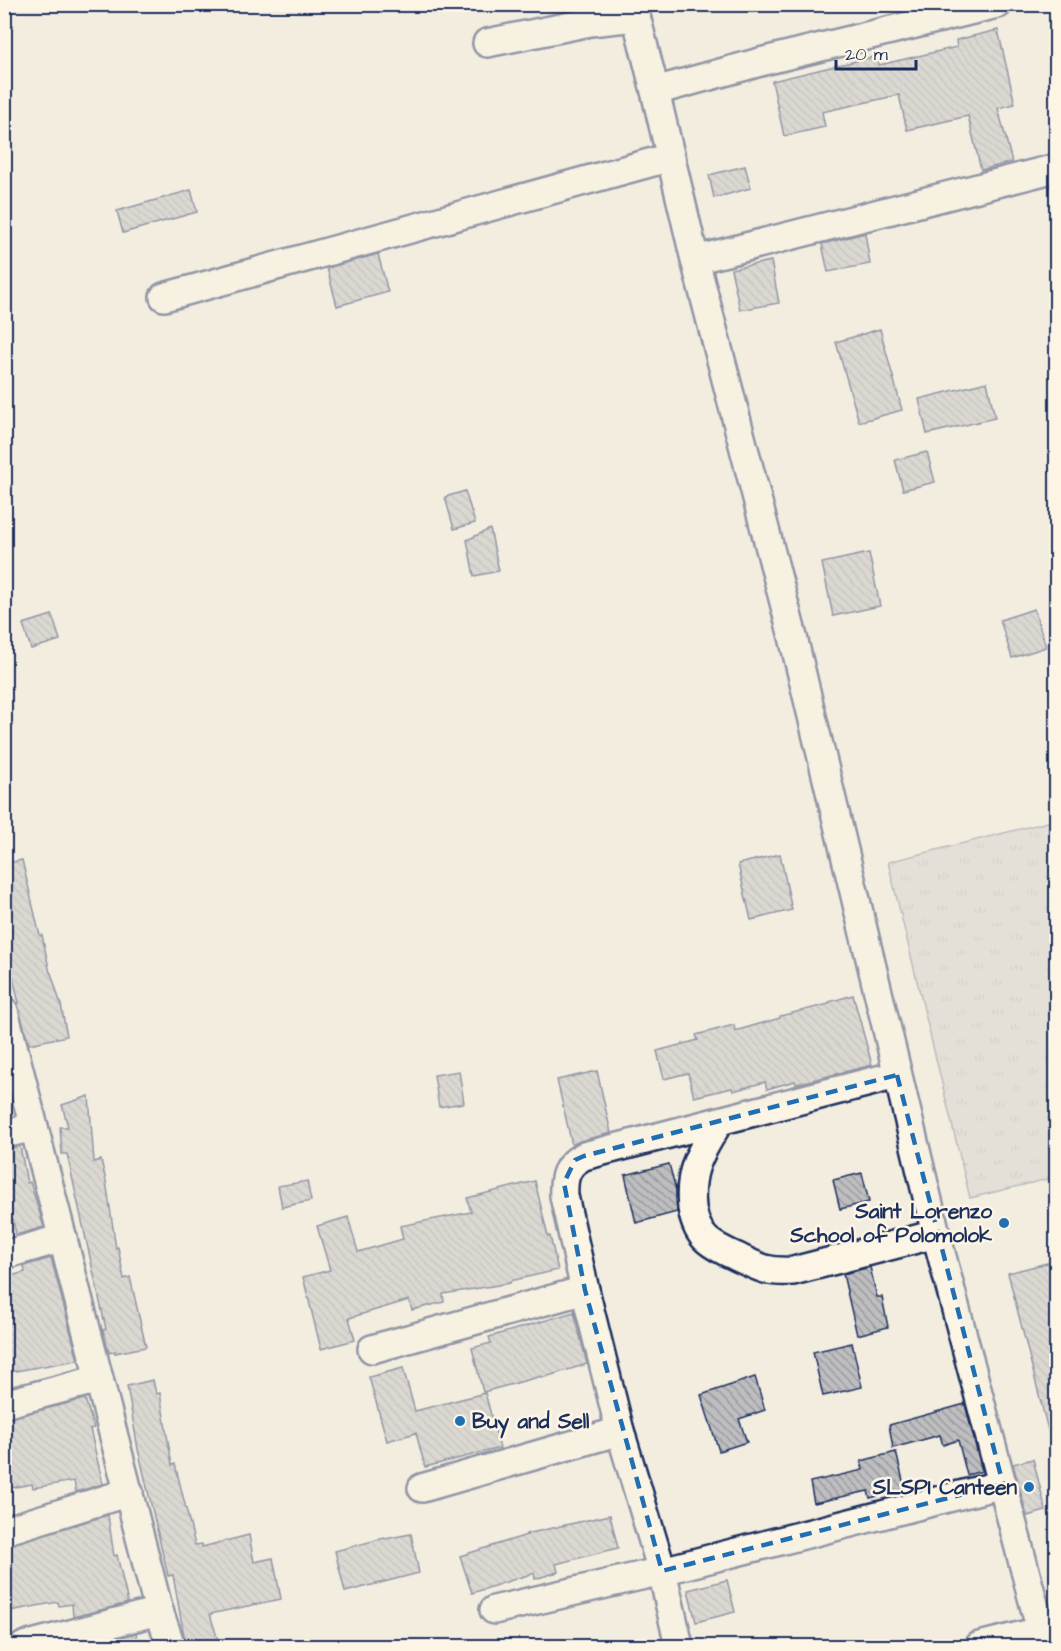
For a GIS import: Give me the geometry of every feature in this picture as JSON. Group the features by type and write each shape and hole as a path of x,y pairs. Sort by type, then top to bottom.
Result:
{"street":[{"path":"655,91 764,61 998,4"},
{"path":"487,43 634,11 694,260 796,648 936,1234 1003,1484 1049,1629 979,1647"},
{"path":"164,297 671,157"},
{"path":"694,260 1056,168"},
{"path":"4,1011 159,1611 171,1647"},
{"path":"679,1647 662,1571 620,1431 585,1290 564,1196 567,1171 575,1160 584,1156 897,1075"},
{"path":"719,1122 696,1163 691,1179 691,1196 696,1226 705,1239 732,1255 775,1272 792,1270 936,1234"},
{"path":"4,1134 34,1127"},
{"path":"4,1255 63,1238"},
{"path":"372,1349 585,1290"},
{"path":"4,1404 99,1379"},
{"path":"422,1488 620,1431"},
{"path":"494,1611 662,1571 1003,1484"},
{"path":"4,1531 129,1492"},
{"path":"24,1647 159,1611"}],"highlighted area":[{"path":"897,1075 1003,1484 662,1571 585,1290 564,1183 575,1160 584,1156"}],"green space":[{"path":"1056,820 1056,1177 970,1198 888,862"}],"building":[{"path":"998,30 1015,104 998,108 1012,162 981,170 968,116 907,130 899,95 822,112 825,127 784,136 772,81 877,56 879,65 957,47 956,40"},
{"path":"745,166 751,188 714,198 709,175"},
{"path":"191,190 197,212 123,233 117,211"},
{"path":"865,233 870,264 828,272 822,244"},
{"path":"378,254 388,292 337,306 327,268"},
{"path":"771,261 779,303 740,310 731,269"},
{"path":"880,329 902,410 859,422 836,342"},
{"path":"987,382 995,418 927,434 919,399"},
{"path":"927,452 935,482 903,490 895,460"},
{"path":"465,491 475,523 454,529 445,497"},
{"path":"490,529 499,571 474,576 467,540"},
{"path":"869,553 880,606 833,616 822,563"},
{"path":"1034,609 1046,647 1012,658 1000,620"},
{"path":"52,615 60,640 31,649 23,624"},
{"path":"780,854 792,910 751,920 738,864"},
{"path":"22,860 40,936 42,935 50,973 61,1005 67,1036 29,1044 17,1003 19,1003 4,940 4,864"},
{"path":"853,995 872,1065 796,1084 795,1081 767,1089 765,1082 733,1091 732,1088 694,1097 688,1073 664,1079 657,1051 698,1040 696,1035 734,1025 735,1031"},
{"path":"459,1071 464,1103 439,1107 434,1075"},
{"path":"597,1071 611,1133 572,1145 557,1080"},
{"path":"89,1096 94,1162 101,1160 116,1248 118,1247 124,1279 130,1277 146,1347 115,1353 115,1351 109,1353 103,1330 106,1329 67,1154 62,1154 60,1127 68,1127 62,1105"},
{"path":"20,1146 27,1183 30,1182 44,1227 16,1235 13,1220 4,1222 4,1149"},
{"path":"669,1164 676,1190 677,1212 636,1223 625,1175"},
{"path":"862,1173 869,1202 840,1209 833,1180"},
{"path":"307,1181 311,1201 282,1207 278,1186"},
{"path":"535,1181 558,1270 510,1281 510,1283 443,1294 444,1302 412,1310 409,1300 349,1318 355,1340 321,1349 303,1277 330,1270 317,1226 348,1217 358,1252 403,1239 400,1226 471,1212 467,1198"},
{"path":"51,1258 78,1360 4,1373 4,1278 25,1272 24,1266"},
{"path":"1051,1262 1056,1284 1056,1433 1049,1434 1008,1273"},
{"path":"870,1267 877,1297 882,1297 888,1327 857,1335 843,1274"},
{"path":"574,1312 587,1364 542,1378 542,1376 483,1392 472,1348 491,1343 489,1337"},
{"path":"852,1343 862,1387 823,1396 813,1352"},
{"name":"Buy and Sell","path":"403,1368 415,1411 485,1393 500,1448 425,1467 416,1433 387,1441 369,1377"},
{"path":"755,1377 765,1410 739,1419 747,1442 719,1451 701,1395"},
{"path":"153,1380 156,1394 160,1393 172,1465 175,1464 195,1545 202,1544 202,1547 249,1535 254,1562 273,1558 281,1599 210,1614 220,1647 186,1647 173,1575 168,1576 138,1449 127,1386"},
{"path":"85,1399 94,1428 90,1429 103,1484 76,1492 74,1481 33,1488 32,1484 4,1489 4,1419"},
{"path":"965,1404 982,1471 967,1475 958,1440 943,1445 940,1435 893,1448 889,1425"},
{"path":"896,1452 905,1489 870,1498 868,1491 814,1503 810,1482 863,1470 861,1461"},
{"name":"SLSPI Canteen","path":"1033,1459 1046,1511 1027,1516 1013,1464"},
{"path":"108,1515 114,1556 117,1555 128,1603 73,1617 72,1604 59,1606 58,1602 4,1612 4,1546"},
{"path":"610,1515 618,1548 556,1564 558,1572 535,1579 534,1573 472,1593 460,1556 526,1534"},
{"path":"411,1534 419,1573 345,1592 335,1551 384,1538"},
{"path":"727,1580 735,1612 696,1622 688,1590"},
{"path":"136,1633 139,1647 85,1647"}],"place":[{"name":"Saint Lorenzo School of Polomolok","path":"1004,1223"},
{"name":"Buy and Sell","path":"460,1421"},
{"name":"SLSPI Canteen","path":"1029,1487"}]}
